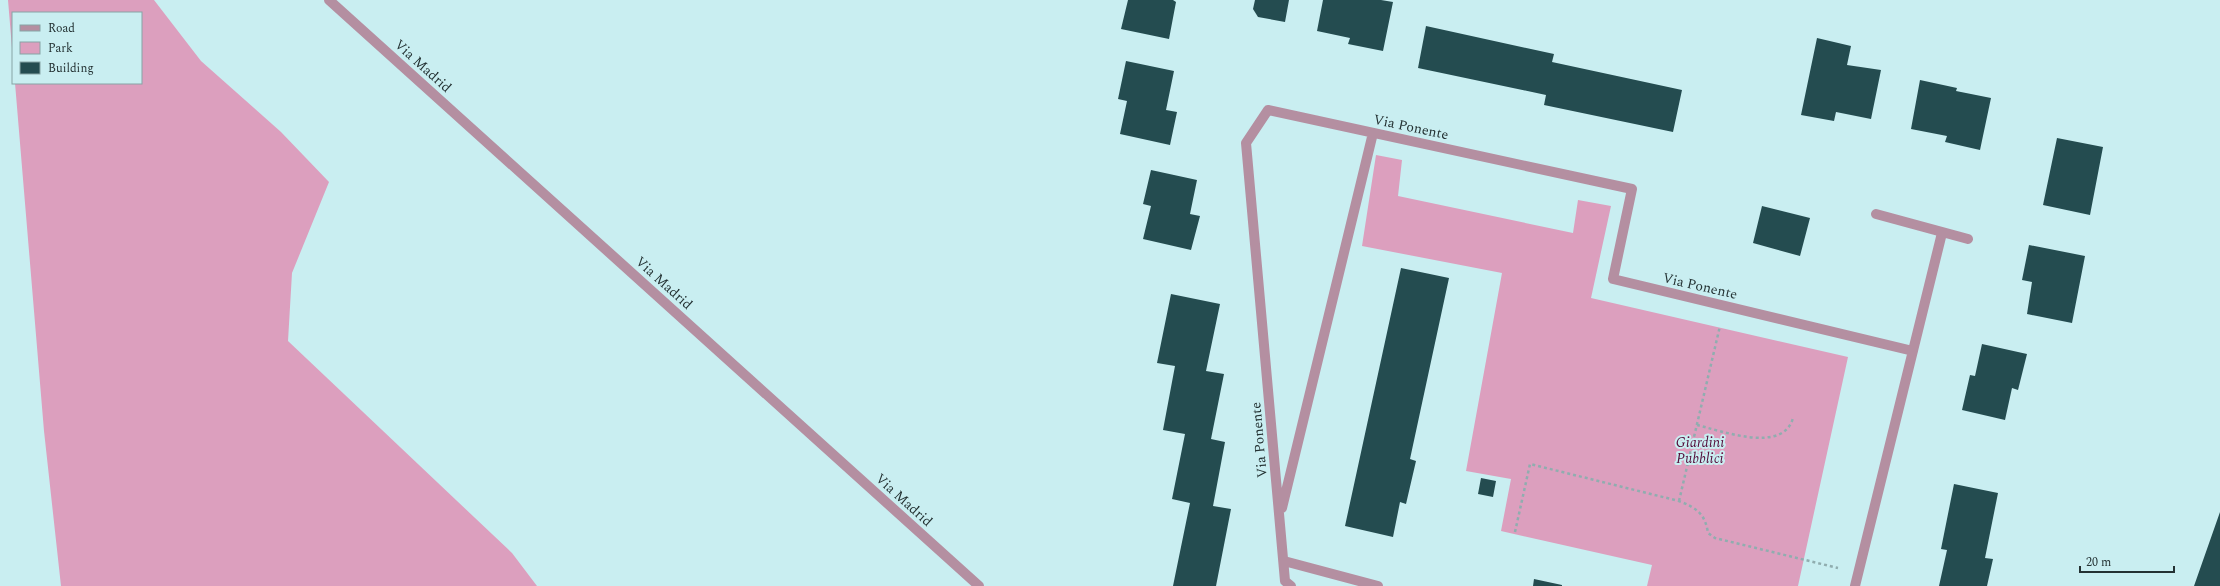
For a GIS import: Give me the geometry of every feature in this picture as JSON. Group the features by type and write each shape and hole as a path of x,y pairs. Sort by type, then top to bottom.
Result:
{"street":[{"name":"Via Madrid","path":"329,0 979,586"},
{"name":"Via Ponente","path":"1291,586 1285,581 1246,143 1268,110 1632,190 1613,279 1913,351"},
{"path":"1280,516 1373,133"},
{"path":"1876,214 1968,239"},
{"path":"1855,586 1942,233"},
{"path":"1284,561 1378,586"}],"path":[{"path":"1679,500 1724,306"},
{"path":"1697,425 1758,439 1785,433 1791,427 1793,418"},
{"path":"1515,532 1530,464 1679,500 1698,509 1705,518 1708,533 1714,538 1858,573"}],"green space":[{"path":"8,0 154,0 201,61 281,132 329,182 292,273 288,341 512,553 537,586 61,586 44,431 15,84 142,84 142,12 12,12 12,48"},
{"name":"Giardini Pubblici","path":"1376,155 1402,160 1398,196 1573,233 1578,200 1611,206 1591,298 1848,357 1798,586 1647,586 1652,565 1501,531 1511,479 1466,471 1502,273 1362,246"}],"building":[{"path":"1128,0 1173,0 1176,2 1169,39 1121,29"},
{"path":"1255,0 1289,0 1285,22 1258,17 1253,9"},
{"path":"1323,0 1381,0 1393,2 1383,51 1348,44 1350,38 1317,31"},
{"path":"1426,26 1554,54 1552,62 1682,90 1673,132 1544,105 1546,95 1418,68"},
{"path":"1817,38 1851,46 1847,65 1881,70 1871,119 1836,112 1834,121 1801,115"},
{"path":"1126,61 1174,71 1166,110 1177,112 1170,145 1120,134 1127,101 1118,99"},
{"path":"1920,80 1957,88 1956,91 1991,98 1980,150 1945,142 1947,136 1911,129"},
{"path":"2057,138 2103,147 2090,215 2043,205"},
{"path":"1151,170 1197,180 1190,214 1200,216 1191,250 1143,239 1151,206 1143,204"},
{"path":"1762,206 1810,218 1800,256 1753,243"},
{"path":"2029,245 2085,256 2072,323 2027,314 2032,282 2022,280"},
{"path":"1401,268 1449,278 1410,459 1416,461 1406,504 1400,502 1393,537 1345,526"},
{"path":"1171,294 1220,304 1206,371 1224,374 1211,439 1225,442 1213,506 1231,509 1216,586 1173,586 1190,503 1172,499 1185,434 1163,430 1175,366 1157,363"},
{"path":"1982,344 2027,354 2018,390 2012,388 2005,420 1962,410 1970,375 1975,376"},
{"path":"1481,478 1496,481 1493,497 1478,494"},
{"path":"1954,484 1998,493 1985,558 1993,559 1987,586 1939,586 1947,550 1941,549"},
{"path":"2220,512 2220,586 2194,586"},
{"path":"1534,579 1562,585 1562,586 1533,586"}]}
